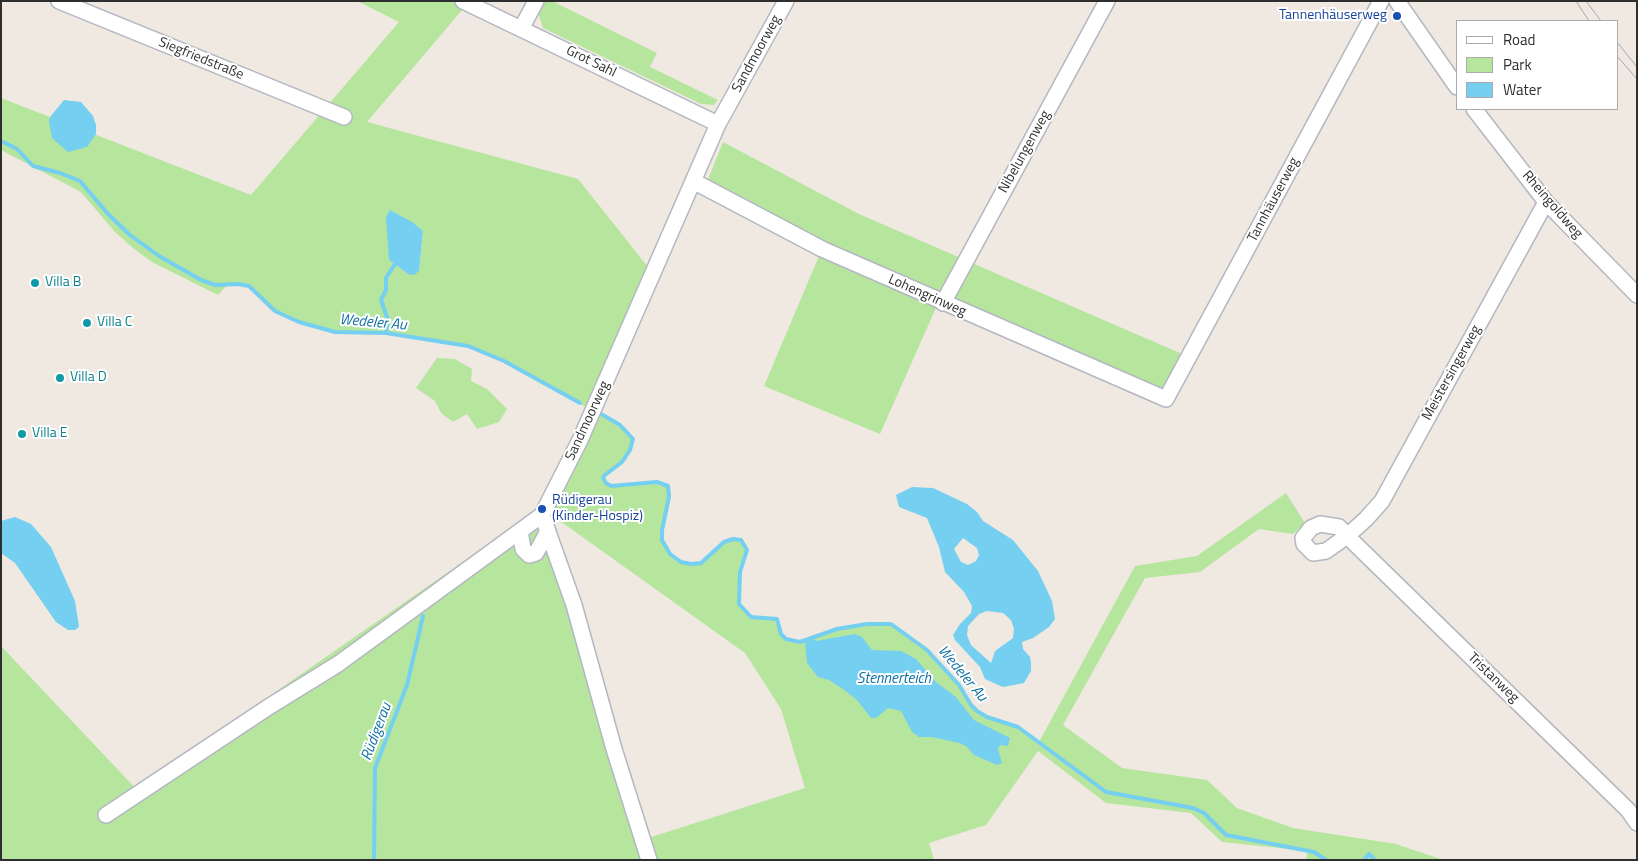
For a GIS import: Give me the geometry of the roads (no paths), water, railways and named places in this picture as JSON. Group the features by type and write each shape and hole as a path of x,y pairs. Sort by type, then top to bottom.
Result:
{"street":[{"name":"Siegfriedstraße","path":"58,1 344,117"},
{"name":"Grot Sahl","path":"463,1 718,124"},
{"path":"522,28 536,1"},
{"name":"Sandmoorweg","path":"542,515 593,412 718,124 786,1"},
{"name":"Nibelungenweg","path":"943,303 1107,1"},
{"name":"Tannhäuserweg","path":"1166,399 1381,1"},
{"path":"1397,1 1456,86"},
{"name":"Rheingoldweg","path":"1475,110 1546,202 1637,295"},
{"name":"Lohengrinweg","path":"693,181 822,249 1166,399"},
{"name":"Meistersingerweg","path":"1347,536 1382,501 1546,202"},
{"path":"106,815 270,706 338,664 542,515 574,605 614,748 649,860"},
{"path":"520,531 524,552 532,556 536,553 548,531"},
{"name":"Tristanweg","path":"1347,536 1634,812"}],"water":[{"path":"64,100 81,102 93,116 96,134 87,147 68,152 52,138 50,117"},
{"path":"390,210 412,222 423,231 419,271 414,275 408,274 389,260 386,217"},
{"path":"912,487 933,488 967,504 977,512 983,521 1013,540 1038,571 1052,601 1055,619 1049,627 1033,638 1022,642 1023,649 1030,657 1031,663 1031,671 1024,683 1003,687 985,679 980,667 955,640 953,635 960,624 971,613 972,606 964,592 945,572 939,547 927,518 899,507 896,495","holes":["963,538 977,548 979,555 976,561 968,565 961,562 954,549","987,611 1003,613 1011,620 1014,629 1013,638 995,651 991,663 971,645 967,635 968,626 979,614"]},
{"path":"15,517 31,524 51,547 75,601 79,627 75,630 68,630 56,622 15,563 1,553 1,521"},
{"name":"Stennerteich","path":"855,634 862,637 872,650 901,651 916,659 936,682 956,697 974,720 1010,738 1008,746 1000,745 998,749 1002,763 997,765 974,755 966,746 959,743 932,737 919,737 912,732 901,711 888,708 876,718 871,718 857,700 843,689 829,680 818,677 807,663 805,641 813,638 816,641"}],"waterway":[{"name":"Wedeler Au","path":"1,141 17,149 33,166 60,173 80,181 108,214 130,235 159,256 201,280 215,285 238,284 249,286 275,311 299,322 335,332 386,333 468,346 504,361 580,403"},
{"path":"386,333 388,320 381,300 386,290 386,278 395,264"},
{"name":"Wedeler Au","path":"601,414 620,425 633,439 630,450 622,462 603,478 606,483 611,486 657,482 668,486 669,497 662,530 662,540 670,554 681,562 701,563 724,542 733,539 741,540 747,550 740,572 739,604 751,617 777,619 781,634 786,639 800,642 837,629 867,624 891,624 927,650 959,685 971,705 977,711 987,717 1018,727 1106,792 1193,808 1204,813 1226,835 1314,852 1326,860"},
{"name":"Rüdigerau","path":"374,860 375,768 407,685 423,616"},
{"name":"Wedeler Au","path":"1364,860 1369,854 1375,860"}],"tram line":[{"path":"1576,1 1588,20"},
{"path":"1586,1 1600,20"},
{"path":"1618,43 1637,67"},
{"path":"1618,57 1637,79"}],"place":[{"name":"Tannenhäuserweg","path":"1397,16"},
{"name":"Villa B","path":"35,283"},
{"name":"Villa C","path":"87,323"},
{"name":"Villa D","path":"60,378"},
{"name":"Villa E","path":"22,434"},
{"name":"Rüdigerau (Kinder-Hospiz)","path":"542,509"}]}
